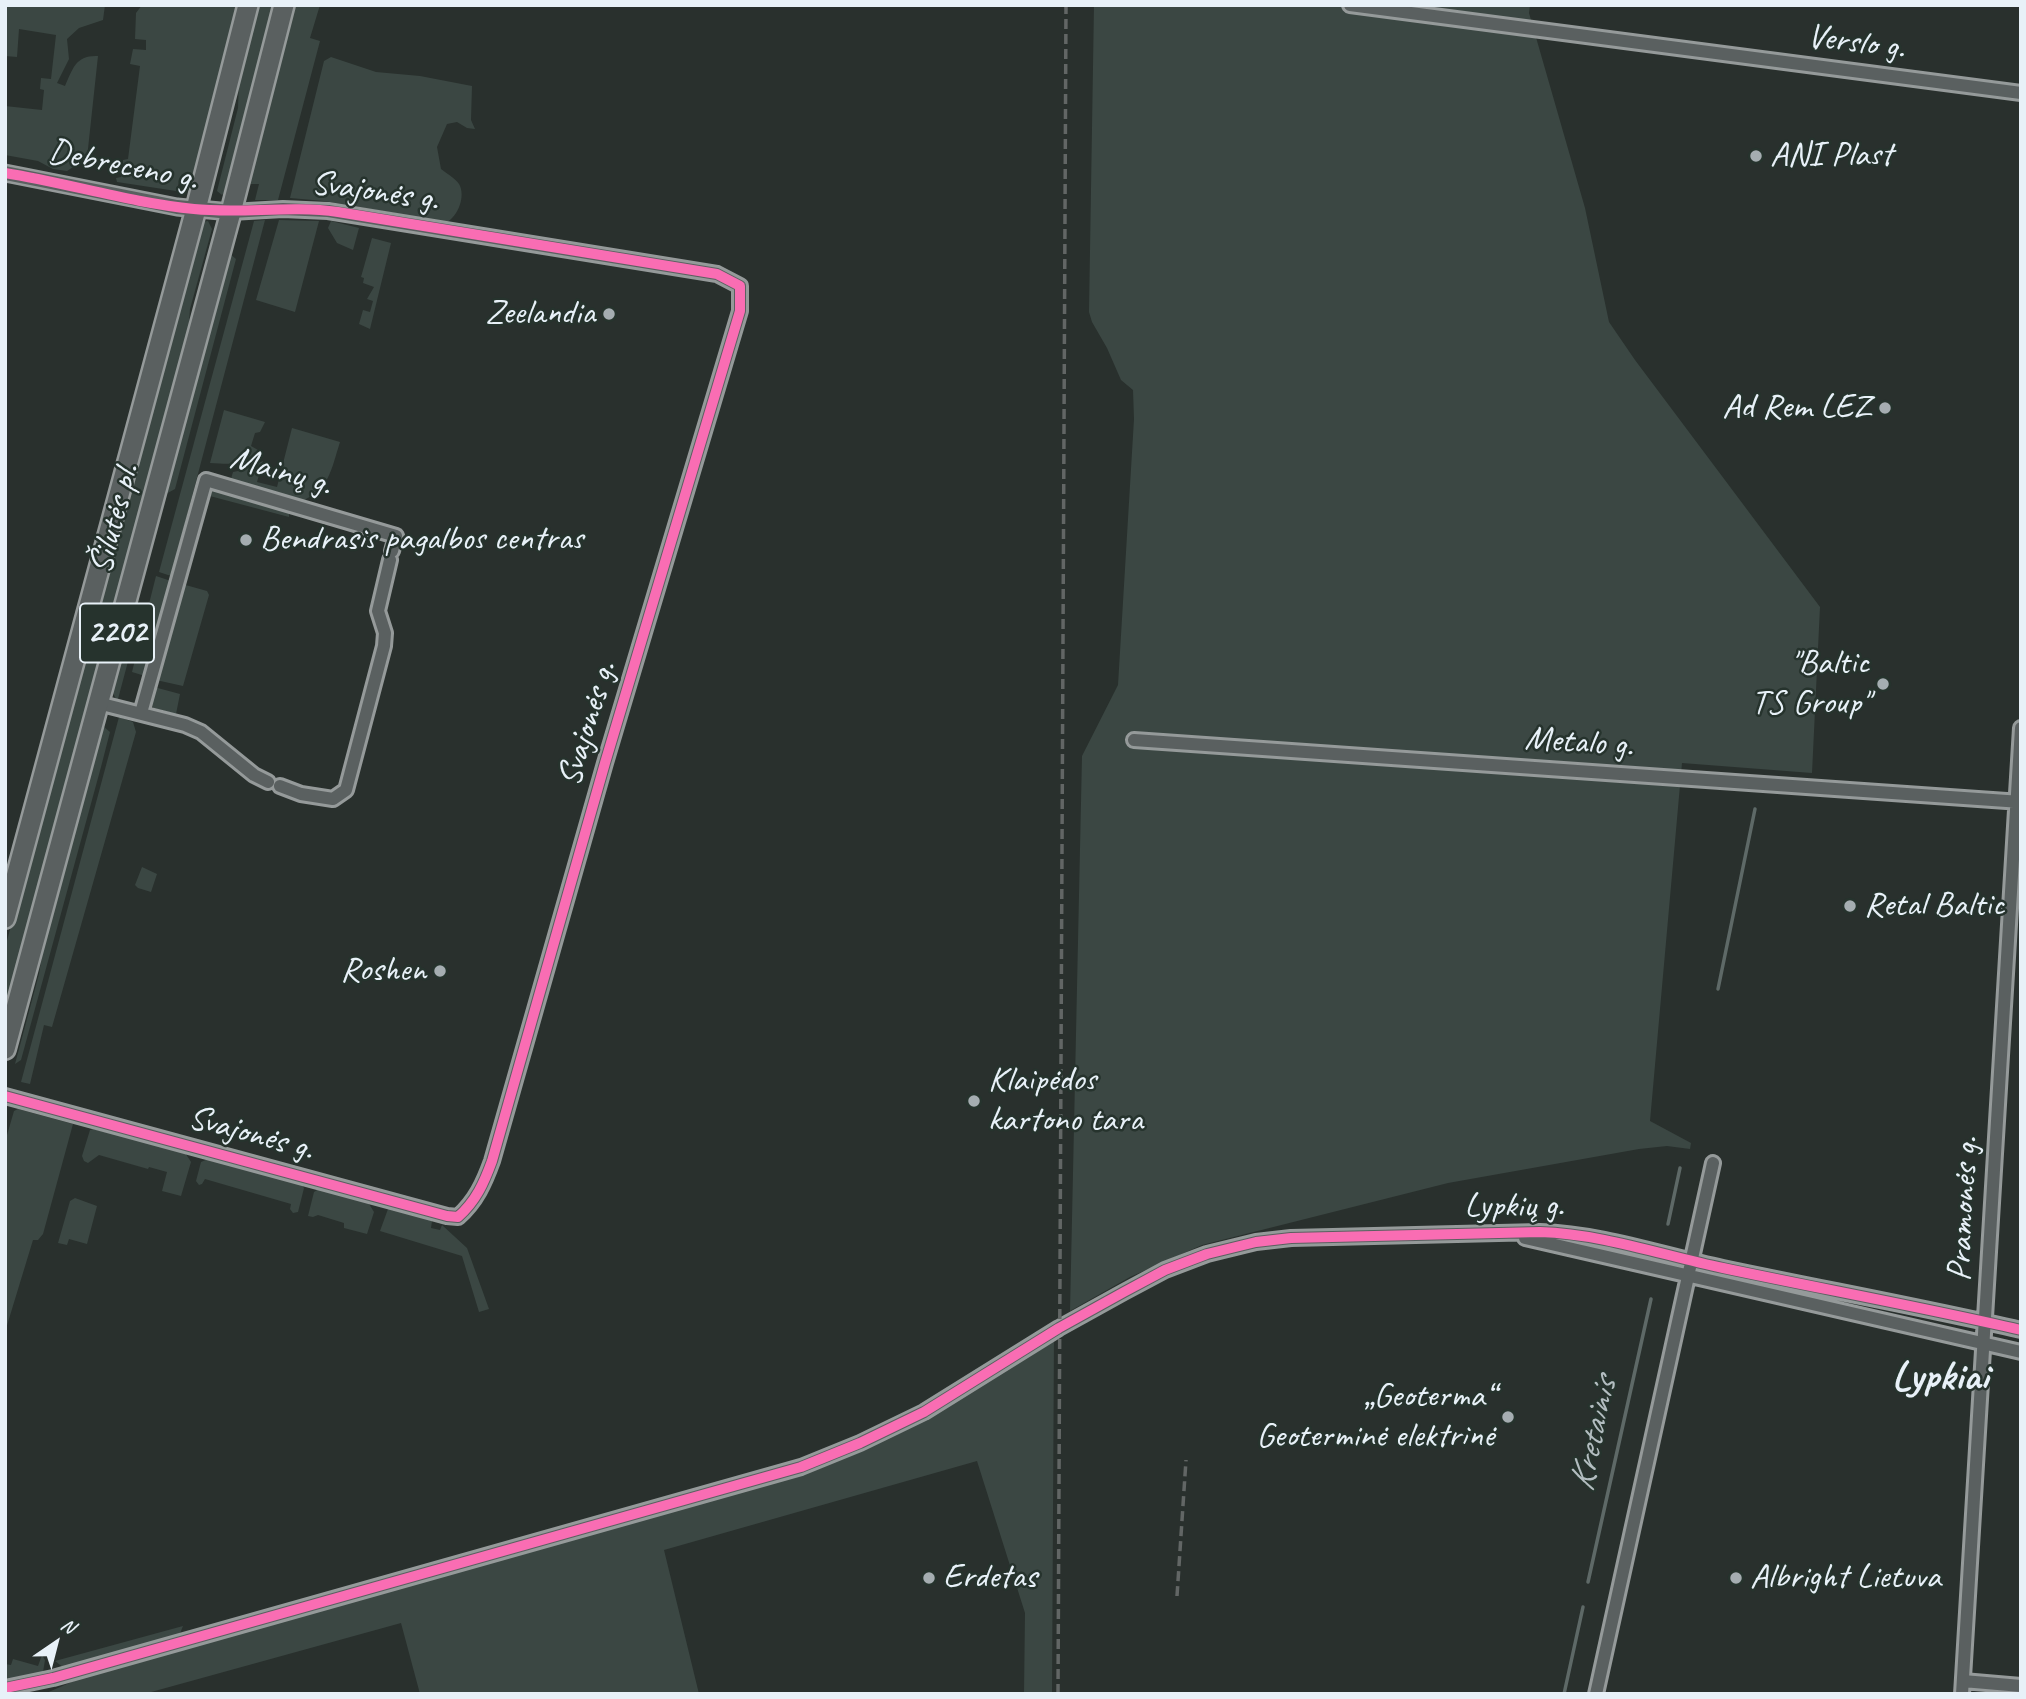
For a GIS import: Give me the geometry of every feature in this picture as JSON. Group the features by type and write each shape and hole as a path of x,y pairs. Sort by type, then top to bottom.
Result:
{"main road":[{"name":"Šilutės pl.","path":"5,918 196,209 248,5"},
{"name":"Šilutės pl.","path":"5,1049 231,212 284,5"}],"street":[{"name":"Verslo g.","path":"1350,5 2021,93"},
{"name":"Debreceno g.","path":"5,173 196,209 231,212"},
{"name":"Svajonės g.","path":"5,1096 447,1216 458,1217 473,1203 492,1161 602,776 740,311 740,286 716,274 328,211 283,209 231,212"},
{"name":"Mainų g.","path":"98,703 201,732 254,775 301,794 333,799 346,790 384,646 385,633 378,611 396,536 205,480 141,713"},
{"name":"Pramonės g.","path":"1963,1688 2021,727"},
{"name":"Metalo g.","path":"1134,740 2018,802"},
{"path":"1596,1694 1713,1163"},
{"name":"Lypkių g.","path":"53,1678 801,1467 860,1443 924,1412 1059,1328 1165,1270 1238,1246 1312,1237 1540,1232 1577,1234 2021,1330"},
{"name":"Lypkių g.","path":"1493,1234 1539,1240 2021,1352"},
{"path":"5,1688 53,1678"},
{"path":"25,1694 53,1678"},
{"path":"1963,1688 2021,1686"}],"shaded area":[{"path":"5,5 105,5 103,20 79,28 67,39 69,59 57,83 65,86 80,60 98,56 87,158 67,171 53,169 38,161 5,155 5,106 42,110 44,90 40,89 41,78 51,79 56,35 19,29 17,57 5,56"},
{"path":"142,5 239,5 195,178 182,174 176,191 117,182 116,178 121,177 123,160 128,159 140,66 130,64 133,49 146,50 146,40 135,39 136,13"},
{"path":"258,5 276,5 226,192 222,195 217,191 238,108 239,79"},
{"path":"292,5 320,5 310,38 320,41 278,200 255,200 259,184 247,184"},
{"path":"1094,5 1530,5 1529,13 1585,208 1609,322 1820,607 1812,773 1682,763 1650,1121 1691,1143 1690,1149 1667,1146 1639,1149 1448,1183 1202,1245 1130,1277 1070,1311 1082,756 1118,685 1134,419 1133,390 1121,380 1089,312"},
{"path":"331,57 376,72 420,76 472,86 471,120 475,129 457,122 447,124 437,147 441,169 459,184 462,194 460,205 447,222 324,201 290,198 324,61"},
{"path":"265,220 171,576 159,572 254,221"},
{"path":"279,220 319,221 295,312 256,300"},
{"path":"208,221 212,229 190,309 188,335 5,1016 5,948 202,222"},
{"path":"331,221 359,228 353,250 337,243 328,228"},
{"path":"372,238 391,243 370,329 359,324 363,310 370,312 373,301 367,299 374,287 363,283 364,278 361,277"},
{"path":"230,254 236,259 175,489 164,495"},
{"path":"224,410 265,422 260,432 255,433 251,446 258,450 243,462 210,463"},
{"path":"292,428 340,442 328,478 318,491 300,502 230,482 233,472 263,461 257,482 277,487"},
{"path":"214,490 283,510 289,513 289,517 206,495"},
{"path":"156,576 171,581 145,676 132,672"},
{"path":"182,584 207,591 209,595 183,686 156,680"},
{"path":"133,607 142,609 116,699 111,689"},
{"path":"154,687 180,694 176,714 150,705"},
{"path":"119,717 133,722 136,732 52,1027 44,1025 30,1084 21,1082"},
{"path":"103,726 110,732 101,767 21,1060 15,1064 39,974 47,926"},
{"path":"142,867 157,874 151,892 135,885"},
{"path":"18,1109 73,1124 43,1234 38,1240 33,1240 5,1332 5,1142 14,1111"},
{"path":"90,1130 184,1151 191,1162 181,1196 162,1191 167,1172 99,1155 88,1163 84,1161 82,1156"},
{"path":"208,1159 300,1183 304,1188 298,1212 293,1213 291,1204 205,1179 199,1185 196,1181 201,1162"},
{"path":"320,1188 366,1199 374,1212 367,1234 344,1228 344,1223 318,1215 308,1216 314,1192"},
{"path":"75,1198 97,1206 87,1244 69,1239 67,1245 58,1243 70,1201"},
{"path":"393,1207 432,1221 431,1228 440,1230 442,1225 467,1248 489,1309 479,1312 462,1256 380,1231 388,1209"},
{"path":"1054,1333 1052,1694 1024,1694 1025,1613 977,1461 664,1550 699,1694 420,1694 401,1623 144,1694 44,1694 104,1668 792,1474 847,1455 912,1425"},
{"path":"183,1626 179,1636 64,1668 55,1661"},
{"path":"42,1655 45,1660 43,1672 5,1682 5,1664 11,1665 13,1659 38,1666"}],"waterway":[{"name":"Kretainis","path":"1718,989 1755,809"},
{"name":"Kretainis","path":"1668,1224 1680,1168"},
{"name":"Kretainis","path":"1588,1582 1651,1299"},
{"name":"Kretainis","path":"1564,1694 1583,1607"}],"railway":[{"path":"1058,1694 1066,5"},
{"path":"1177,1596 1186,1460"}],"cycle path":[{"path":"5,173 194,209 302,209 338,212 717,274 740,286 740,311 605,763 492,1161 470,1205 458,1217 447,1216 5,1096"},
{"path":"5,1688 53,1678 801,1467 860,1443 924,1412 1059,1328 1165,1270 1207,1254 1256,1242 1291,1238 1540,1232 1563,1234 1609,1241 1723,1268 2021,1330"}],"place":[{"name":"ANI Plast","path":"1756,156"},
{"name":"Zeelandia","path":"609,314"},
{"name":"Ad Rem LEZ","path":"1885,408"},
{"name":"Bendrasis pagalbos centras","path":"246,540"},
{"name":"\"Baltic TS Group\"","path":"1883,684"},
{"name":"Retal Baltic","path":"1850,906"},
{"name":"Roshen","path":"440,971"},
{"name":"Klaipėdos kartono tara","path":"974,1101"},
{"name":"„Geoterma“ Geoterminė elektrinė","path":"1508,1417"},
{"name":"Erdetas","path":"929,1578"},
{"name":"Albright Lietuva","path":"1736,1578"}],"district":[{"name":"Lypkiai","path":"1940,1378"}]}
